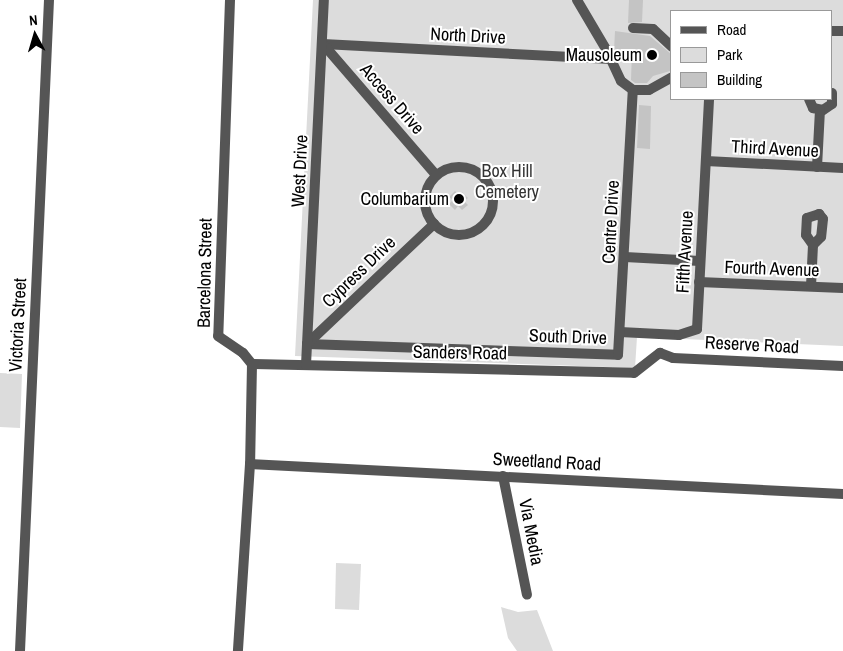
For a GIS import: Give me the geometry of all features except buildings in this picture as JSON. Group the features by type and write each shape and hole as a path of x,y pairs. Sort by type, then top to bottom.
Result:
{"street":[{"name":"Victoria Street","path":"20,651 49,0"},
{"name":"Barcelona Street","path":"230,0 218,336 243,352 252,364"},
{"name":"West Drive","path":"306,365 324,0"},
{"path":"577,0 611,60 620,81 634,90 654,89 670,78"},
{"path":"633,28 654,29 670,45"},
{"name":"North Drive","path":"323,44 611,60"},
{"name":"Access Drive","path":"323,44 436,175"},
{"name":"Centre Drive","path":"618,355 634,90"},
{"path":"809,100 813,108 820,110 830,106 836,98"},
{"name":"Fifth Avenue","path":"620,332 679,334 697,329 710,100"},
{"path":"817,167 820,110"},
{"name":"Third Avenue","path":"706,161 843,168"},
{"path":"457,167 474,171 487,182 493,199 489,216 474,231 453,234 434,224 428,215 425,197 436,175 457,167"},
{"name":"Cypress Drive","path":"307,344 434,224"},
{"path":"811,286 813,245"},
{"path":"625,257 700,261"},
{"name":"Fourth Avenue","path":"700,282 843,288"},
{"name":"South Drive","path":"307,344 618,355"},
{"name":"Sanders Road","path":"252,364 634,373 660,353"},
{"name":"Reserve Road","path":"660,353 673,358 843,366"},
{"path":"238,651 250,464 252,364"},
{"name":"Sweetland Road","path":"250,464 843,494"},
{"name":"Via Media","path":"503,476 527,595"}],"green space":[{"name":"Box Hill Cemetery","path":"313,0 843,0 843,346 637,337 635,368 295,356"},
{"path":"0,373 22,374 20,428 0,427"},
{"path":"336,563 361,564 359,610 335,609"},
{"path":"501,607 518,612 537,610 553,651 517,651 508,638"}],"place":[{"name":"Mausoleum","path":"652,55"},
{"name":"Columbarium","path":"459,199"}]}
